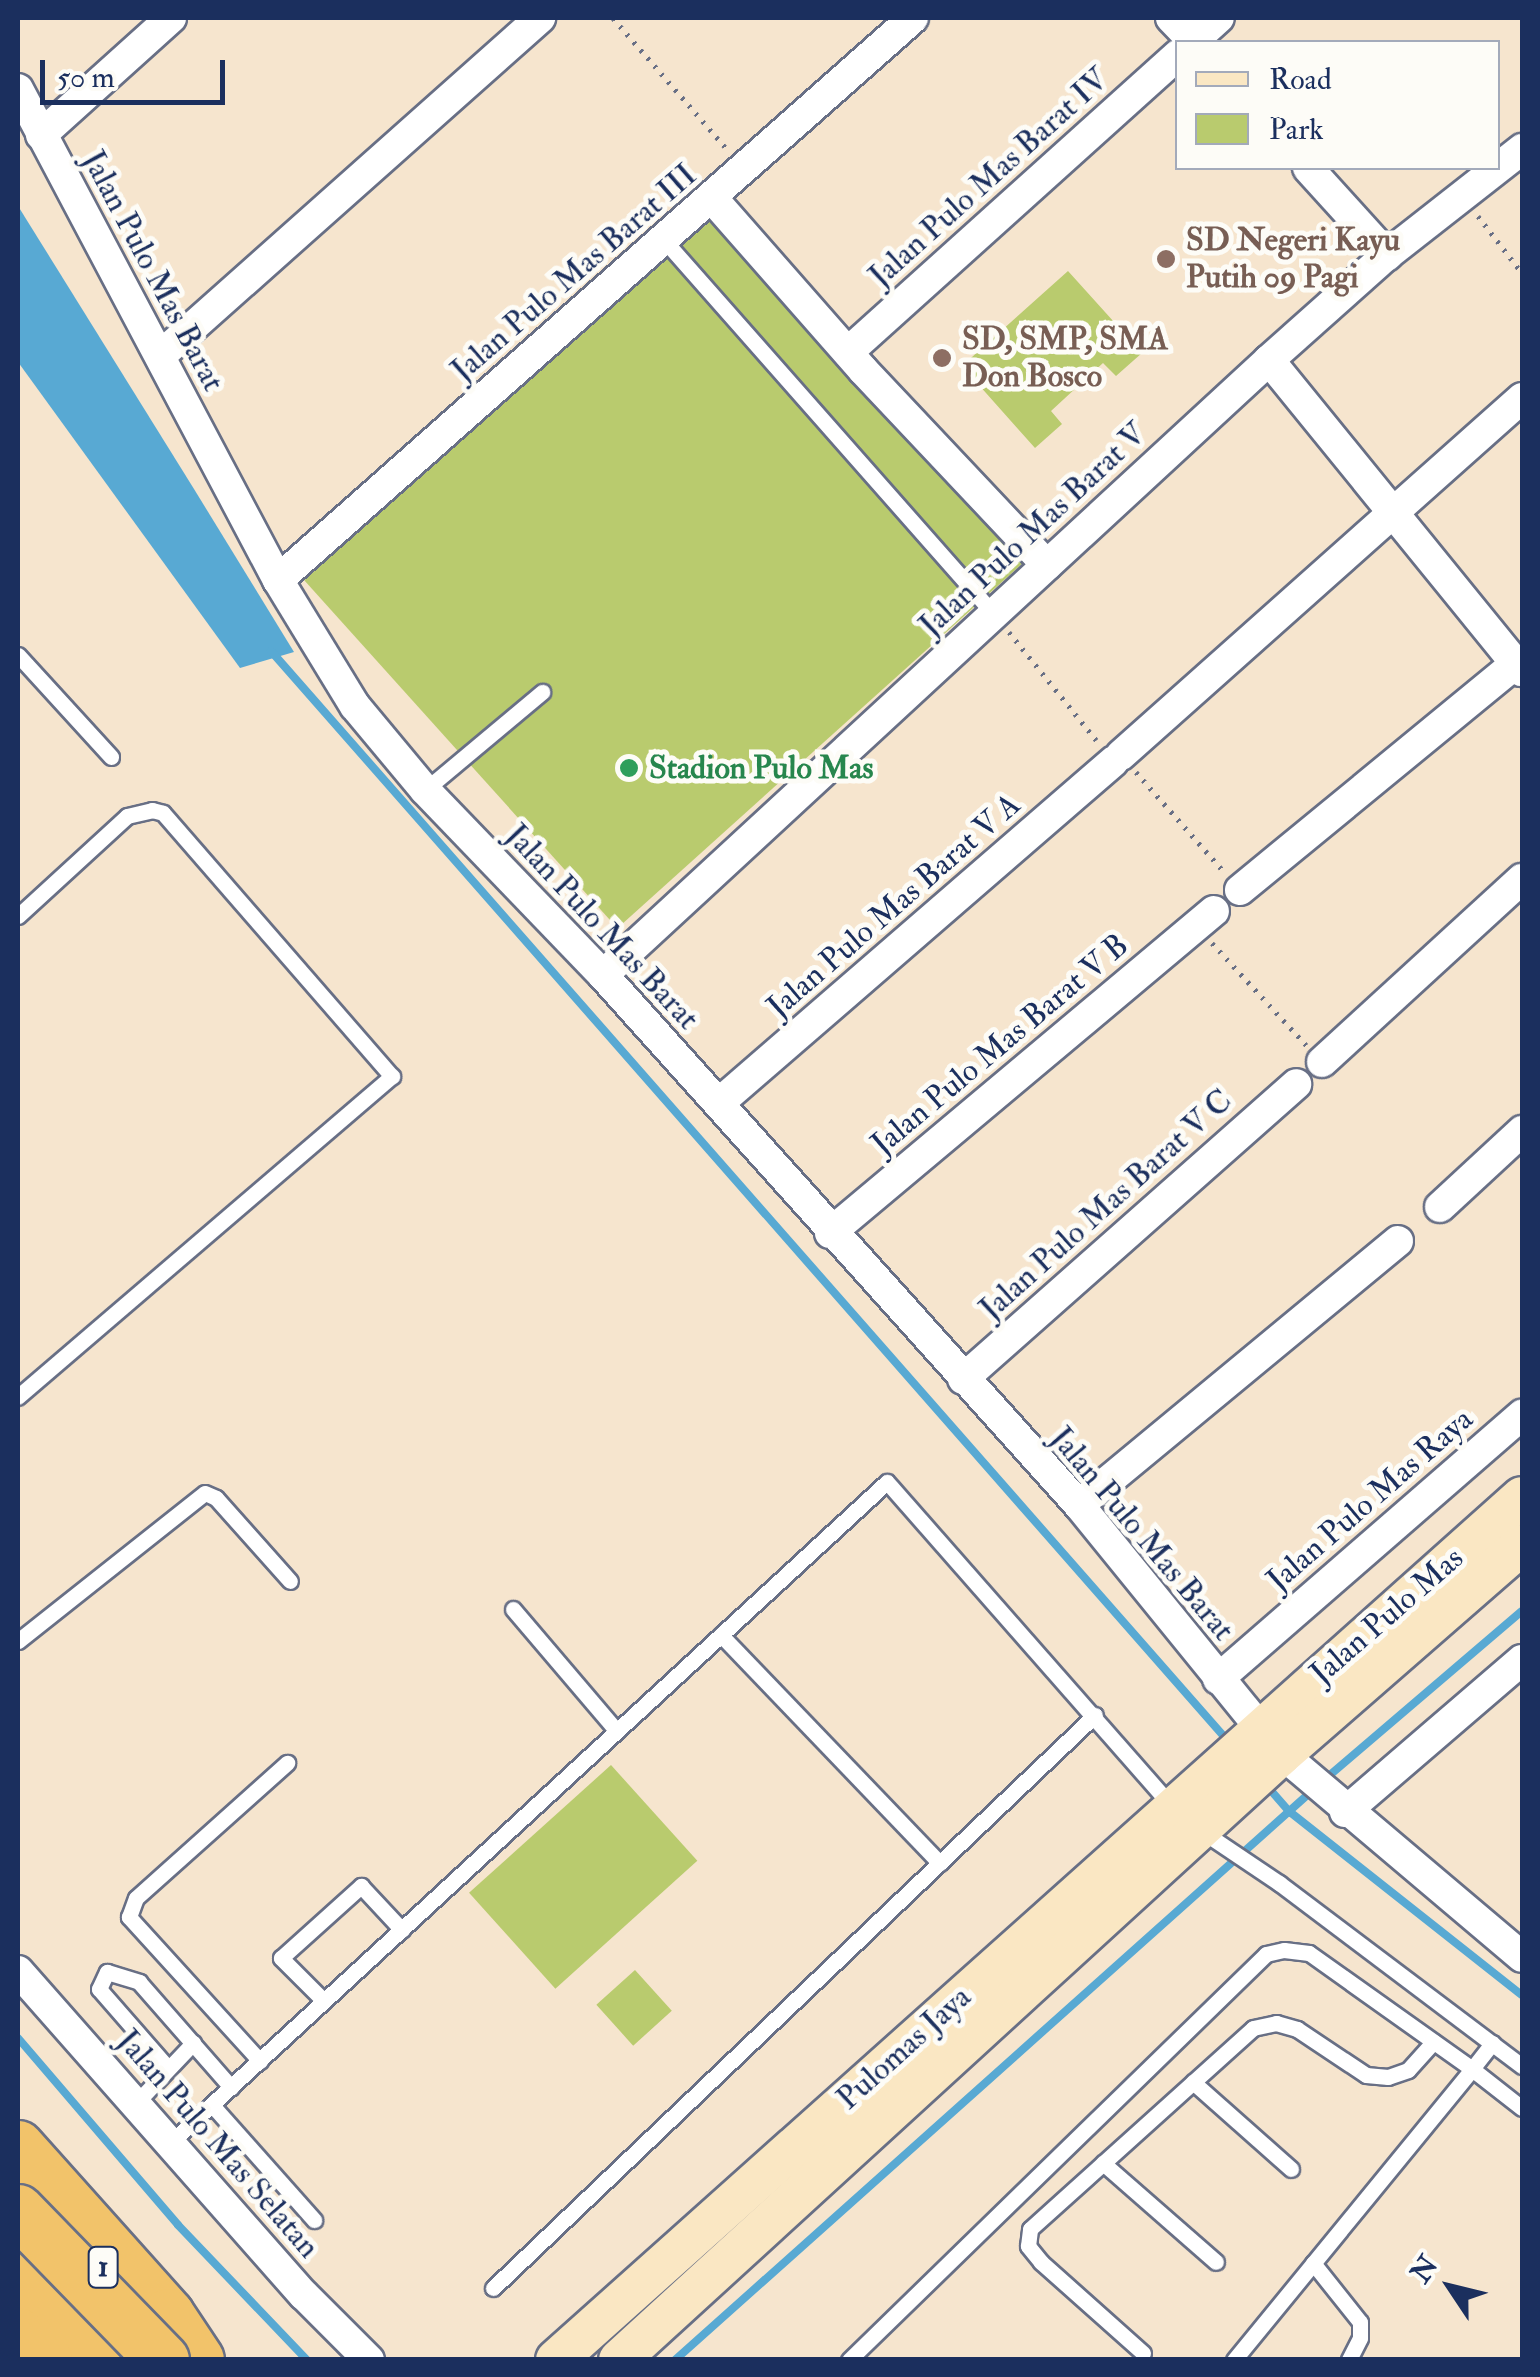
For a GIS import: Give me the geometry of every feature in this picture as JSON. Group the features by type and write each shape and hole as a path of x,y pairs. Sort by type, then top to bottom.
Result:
{"highway":[{"path":"18,2147 168,2315 147,2353 27,2245"},
{"name":"1","path":"18,2172 27,2245 147,2353"},
{"path":"18,2334 46,2360"}],"street":[{"path":"40,134 172,18"},
{"path":"160,356 540,18"},
{"name":"Jalan Pulo Mas Barat III","path":"278,580 914,18"},
{"path":"1171,18 1191,40"},
{"path":"1195,40 1219,18"},
{"name":"Jalan Pulo Mas Barat IV","path":"848,352 1175,58"},
{"name":"Jalan Pulo Mas Barat","path":"18,88 278,580 355,706 425,790 720,1103 830,1233 1079,1505 1258,1729 1338,1806 1522,1957"},
{"name":"Jalan Pulo Mas Barat V","path":"1500,166 1522,149"},
{"path":"1310,170 1387,255"},
{"name":"Jalan Pulo Mas Barat V","path":"603,976 1269,360 1387,255 1495,170"},
{"path":"712,198 848,352 1047,565"},
{"path":"1240,890 1515,651 1392,511 1269,360"},
{"name":"Jalan Pulo Mas Barat V A","path":"720,1103 1522,398"},
{"path":"1322,1062 1522,879"},
{"name":"Jalan Pulo Mas Barat V B","path":"830,1233 1205,918"},
{"name":"Jalan Pulo Mas Barat V C","path":"963,1380 1296,1084"},
{"path":"1440,1207 1522,1131"},
{"path":"1079,1505 1398,1241"},
{"name":"Jalan Pulo Mas Raya","path":"1258,1729 1522,1414"},
{"name":"Jalan Pulo Mas","path":"1258,1729 1522,1497"},
{"name":"Jalan Pulo Mas","path":"1258,1729 1522,1545"},
{"path":"1338,1806 1522,1660"},
{"name":"Pulomas Jaya","path":"619,2360 1200,1828 1258,1729"},
{"name":"Pulomas Jaya","path":"556,2360 1200,1828"},
{"name":"Jalan Pulo Mas Selatan","path":"18,1971 304,2295 370,2360"}],"lane":[{"path":"664,240 994,614"},
{"path":"18,655 110,757"},
{"path":"425,790 542,692"},
{"path":"18,916 128,816 152,810 163,814 392,1076 18,1397"},
{"path":"172,2141 887,1482 1200,1828 1522,2066"},
{"path":"18,1641 205,1493 216,1498 290,1581"},
{"path":"513,1609 617,1732"},
{"path":"721,1635 940,1863"},
{"path":"493,2288 1095,1715"},
{"path":"260,2060 128,1917 136,1898 287,1763"},
{"path":"324,2002 281,1958 361,1886 402,1930"},
{"path":"849,2360 1266,1954 1284,1950 1308,1952 1522,2108"},
{"path":"168,2068 99,1989 107,1972 139,1982 230,2087"},
{"path":"1143,2353 1028,2246 1030,2229 1253,2028 1276,2024 1296,2029 1366,2075 1388,2077 1408,2070 1434,2042"},
{"path":"136,2103 193,2042"},
{"path":"1234,2360 1492,2043"},
{"path":"1193,2082 1291,2168"},
{"path":"212,2105 314,2220"},
{"path":"1103,2163 1216,2262"},
{"path":"1313,2263 1360,2322 1360,2338 1349,2360"}],"path":[{"path":"613,18 746,170"},
{"path":"1461,196 1522,273"},
{"path":"994,614 1117,758 1240,890"},
{"path":"1205,918 1322,1062"}],"green space":[{"name":"Stadion Pulo Mas","path":"710,215 1023,563 617,928 304,580"},
{"path":"1068,271 1142,353 1116,376 1103,363 1051,411 1062,424 1035,448 962,366"},
{"path":"611,1765 697,1861 555,1989 469,1893"},
{"path":"635,1970 672,2011 633,2046 596,2005"}],"water":[{"path":"18,206 294,652 240,668 18,362"}],"waterway":[{"path":"271,651 1228,1741"},
{"path":"1324,1780 1522,1611"},
{"path":"1267,1786 1290,1812 1522,1995"},
{"path":"675,2360 1314,1789"},
{"path":"18,2038 178,2225 307,2360"}],"place":[{"name":"SD Negeri Kayu Putih 09 Pagi","path":"1166,259"},
{"name":"SD, SMP, SMA Don Bosco","path":"942,358"},
{"name":"Stadion Pulo Mas","path":"629,768"}]}
